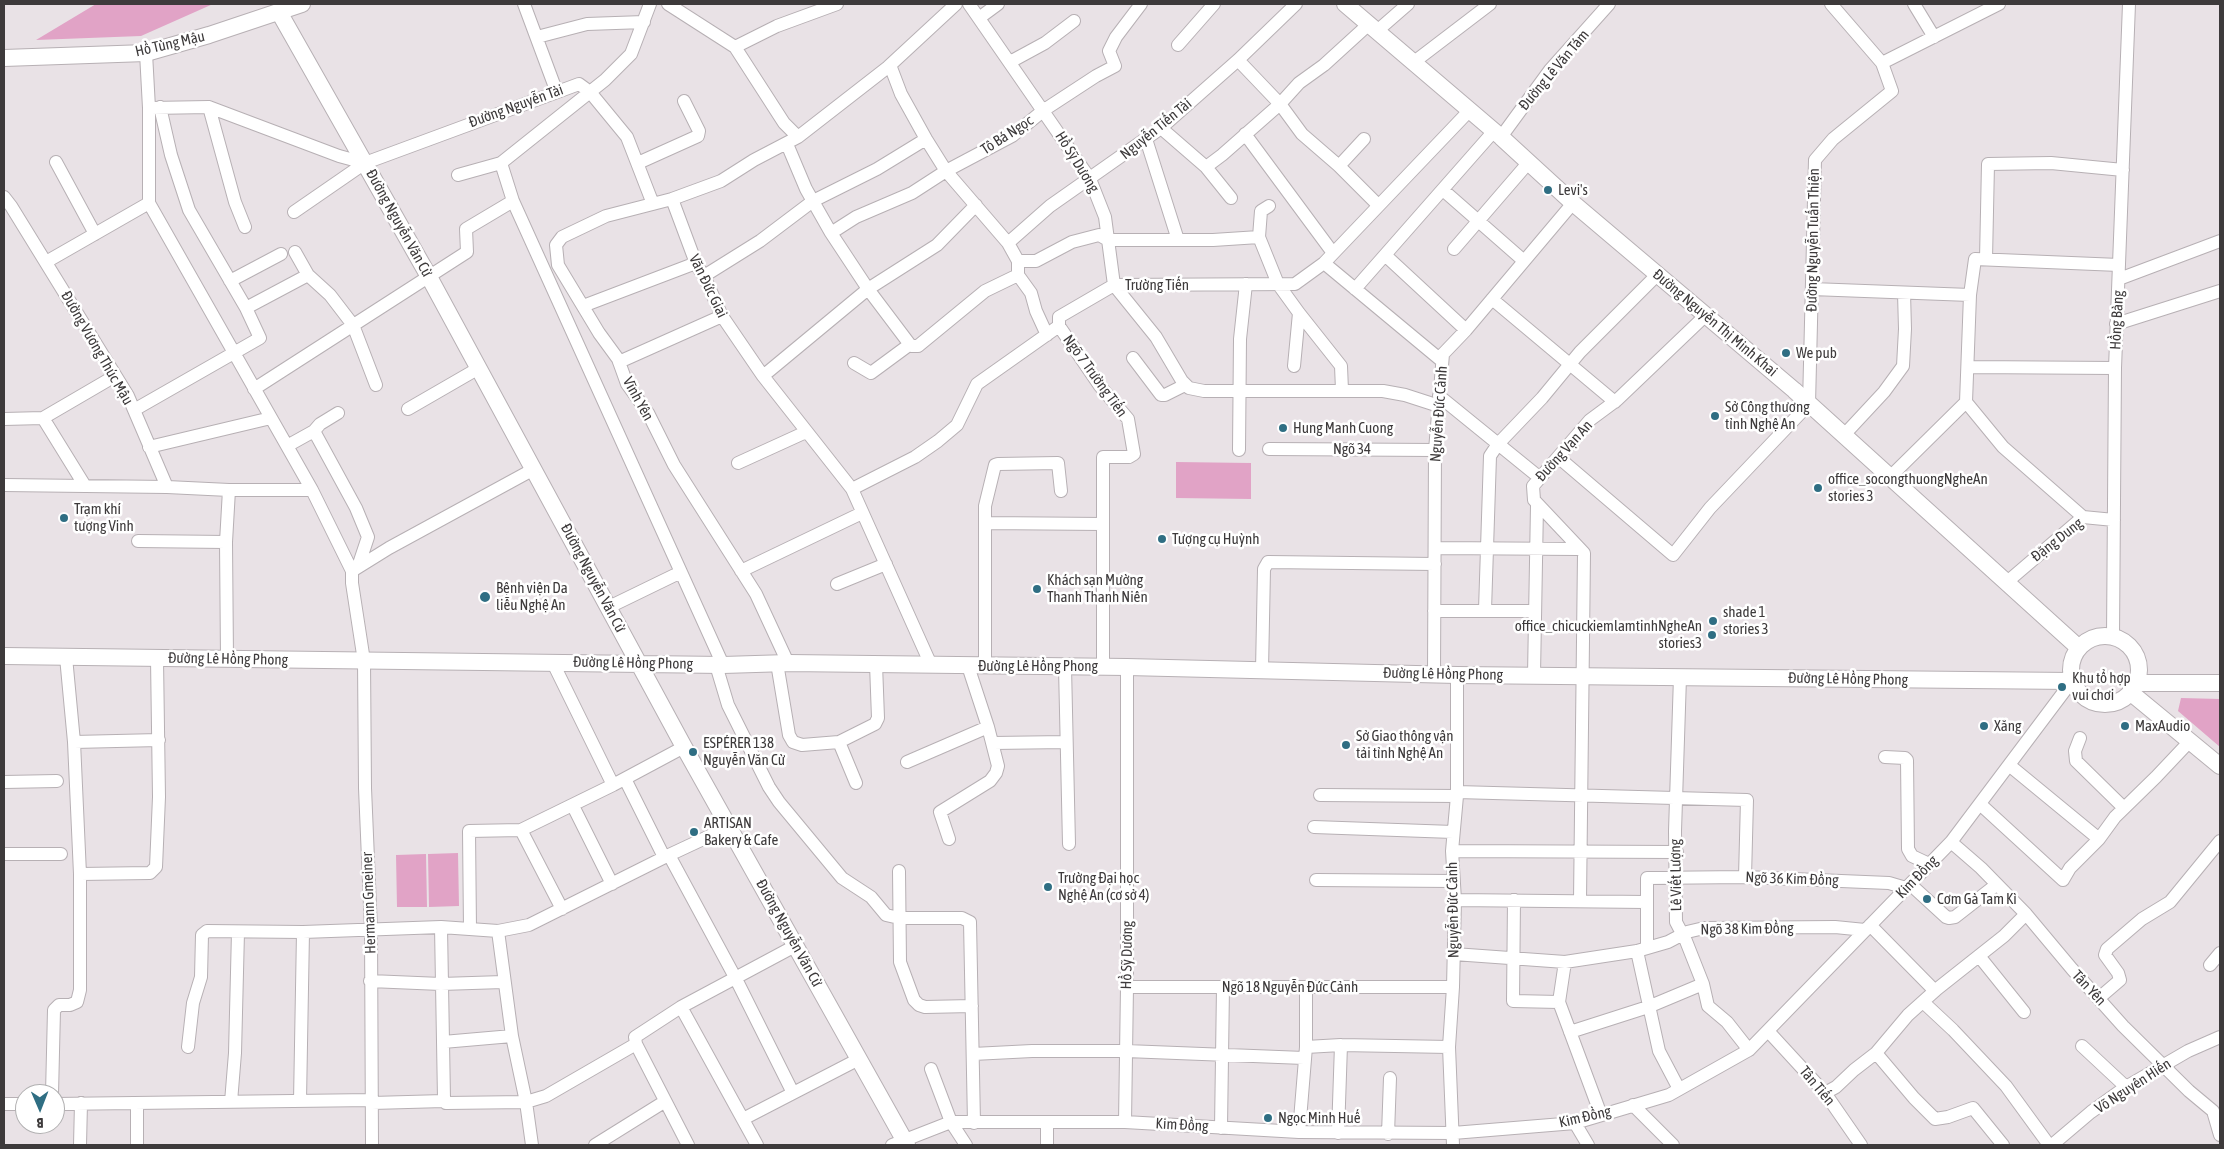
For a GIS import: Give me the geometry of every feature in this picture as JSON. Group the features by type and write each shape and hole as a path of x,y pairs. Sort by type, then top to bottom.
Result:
{"main road":[{"name":"Hồ Tùng Mậu","path":"4,58 146,52 210,35 276,8 302,4"},
{"name":"Đường Nguyễn Thị Minh Khai","path":"1345,4 1809,404 2079,648"},
{"name":"Đường Nguyễn Văn Cừ","path":"276,8 428,275 684,747 859,1059 901,1143"},
{"path":"2101,636 2113,637 2126,643 2134,653 2139,667 2133,688 2125,697 2114,703 2102,704 2090,701 2080,693 2072,681 2071,668 2073,657 2079,648 2089,640 2101,636"},
{"name":"Đường Lê Hồng Phong","path":"4,656 720,665 782,663 1127,667 1456,675 2072,681"},
{"path":"2133,688 2220,683"},
{"path":"2133,688 2220,766"}],"street":[{"path":"524,4 556,90"},
{"path":"458,175 501,163 590,92 631,54 650,4"},
{"path":"668,4 735,47 784,122 793,140 801,179 813,202 868,289 909,345"},
{"path":"735,47 784,23 837,4"},
{"path":"672,199 721,181 754,160 793,140 890,65 956,4"},
{"name":"Hồ Sỹ Dương","path":"969,4 1090,179 1106,218 1114,285"},
{"path":"979,18 998,4"},
{"name":"Tô Bá Ngọc","path":"831,232 856,217 912,192 946,171 1012,136 1044,110 1096,76 1115,66 1109,51 1116,37 1141,4"},
{"path":"1178,45 1214,4"},
{"name":"Nguyễn Tiến Tài","path":"1008,243 1050,206 1161,128 1238,60 1296,4"},
{"path":"1206,166 1222,155 1280,104 1299,83 1408,4"},
{"path":"1414,62 1490,4"},
{"name":"Đường Lê Văn Tám","path":"1355,289 1443,190 1498,134 1550,70 1609,4"},
{"path":"1831,4 1882,63 1998,4"},
{"path":"1914,4 1934,37"},
{"name":"Hồng Bàng","path":"2113,637 2116,324 2129,4"},
{"path":"1010,62 1045,42 1074,21"},
{"path":"537,38 587,24 644,22"},
{"path":"134,410 260,338 246,308 189,210 154,107 146,52"},
{"path":"1238,60 1280,104 1302,134 1378,205"},
{"name":"Đường Nguyễn Tuấn Thiện","path":"1809,404 1815,160 1833,140 1892,92 1882,63"},
{"path":"890,65 901,94 946,171 1008,243 1018,261 1018,276 1031,293 1036,311 1047,336"},
{"name":"Đường Nguyễn Tài","path":"294,212 365,163 556,90 579,84 590,92"},
{"path":"590,92 627,137 653,204"},
{"path":"638,163 698,136 699,131 684,101"},
{"path":"154,107 209,108 339,156 365,163"},
{"path":"154,107 149,203 355,569"},
{"path":"209,108 245,227"},
{"name":"Trường Tiến","path":"852,489 916,457 938,441 958,425 977,384 1047,336 1059,326 1060,317 1114,285 1295,284 1329,258 1470,110"},
{"path":"1161,128 1206,166 1231,198"},
{"path":"1245,134 1329,258 1355,289 1442,361"},
{"path":"704,276 760,241 813,202 877,169 926,139"},
{"path":"1146,139 1178,240"},
{"path":"1338,166 1364,139"},
{"path":"56,162 95,234"},
{"path":"1454,249 1529,162"},
{"path":"501,163 513,201 681,572 720,665 728,705 778,802 842,878 871,897 886,915 891,926 894,949"},
{"path":"1986,260 1988,164 2051,163 2123,170"},
{"path":"1443,190 1524,261"},
{"name":"Đường Vương Thúc Mậu","path":"4,198 11,206 128,396 167,488"},
{"name":"Vĩnh Yên","path":"672,199 606,216 562,237 556,245 558,265 619,362 628,384 648,413 674,465 756,594 782,663 791,740 799,745 839,742"},
{"name":"Văn Đức Giai","path":"672,199 696,263 722,316 763,376 852,489 931,665"},
{"path":"254,389 428,275 467,252 466,229 513,201"},
{"name":"Nguyễn Đức Cảnh","path":"1434,674 1435,450 1443,354 1466,330 1574,202"},
{"path":"46,262 149,203"},
{"path":"763,376 868,289 936,245 976,206"},
{"path":"1269,206 1261,211 1259,237 1278,284 1342,366 1342,390"},
{"path":"1018,261 1036,260 1072,242 1099,235 1108,240 1259,237"},
{"path":"2118,279 2220,241"},
{"path":"295,252 308,275 330,295 353,325 376,385"},
{"path":"230,281 281,254"},
{"path":"1385,255 1466,330"},
{"path":"2083,517 2002,447 1966,402 1970,295 1975,259 2119,265"},
{"path":"583,306 696,263"},
{"path":"1485,610 1490,456 1498,444 1542,398 1570,364 1619,311 1658,274"},
{"path":"246,308 308,275"},
{"path":"854,363 871,373 909,345 918,346 985,291 1018,276"},
{"path":"1240,450 1240,339 1246,284"},
{"path":"1114,285 1156,337 1185,385 1199,390 1394,392 1439,401 1498,444 1540,478"},
{"path":"1812,289 1970,295"},
{"path":"2116,324 2220,291"},
{"path":"1844,435 1884,392 1903,366 1904,293"},
{"path":"1492,299 1615,402"},
{"path":"1294,366 1299,313"},
{"name":"Đường Vạn An","path":"1579,549 1537,505 1534,500 1533,486 1590,420 1615,402 1706,315"},
{"path":"619,362 722,316"},
{"name":"Ngõ 7 Trường Tiến","path":"1059,326 1100,386 1128,420 1134,454 1129,457 1103,458 1103,524"},
{"path":"1133,358 1161,395 1165,395 1185,385"},
{"path":"1968,367 2115,368"},
{"path":"408,409 479,368"},
{"path":"4,419 43,418 115,376"},
{"path":"1890,477 1966,402"},
{"path":"1558,457 1673,554 1710,508 1809,404"},
{"path":"287,446 314,431 320,424 338,413"},
{"path":"43,418 85,486"},
{"path":"149,447 271,418"},
{"path":"314,431 356,508 368,537 355,569"},
{"path":"738,462 806,432"},
{"name":"Ngõ 34","path":"1270,448 1435,450"},
{"path":"985,666 985,523 987,494 995,465 1058,463 1061,491"},
{"path":"355,569 389,548 534,469"},
{"path":"4,485 312,490"},
{"path":"227,660 226,542 229,490"},
{"path":"1534,675 1537,505"},
{"path":"741,571 862,513"},
{"name":"Đặng Dung","path":"2007,582 2083,517 2114,520"},
{"path":"985,523 1103,524 1103,667"},
{"path":"138,541 226,542"},
{"path":"1435,548 1579,549 1584,553 1580,901"},
{"path":"1262,670 1264,568 1268,562 1435,564"},
{"path":"837,584 886,564"},
{"name":"Hermann Gmeiner","path":"355,569 352,583 364,661 365,788 371,930 372,1145"},
{"path":"609,607 681,572"},
{"path":"1434,611 1534,611"},
{"path":"52,1084 54,1010 59,1005 74,1004 80,995 80,874 74,742 66,657"},
{"path":"80,874 146,873 155,870 159,796 157,659"},
{"path":"553,662 613,785"},
{"path":"856,783 839,742 877,721 876,664"},
{"path":"949,839 940,812 992,779 998,766 993,743 968,666"},
{"path":"1065,667 1069,844"},
{"name":"Hồ Sỹ Dương","path":"1125,1122 1127,667"},
{"name":"Nguyễn Đức Cảnh","path":"1453,1139 1449,1047 1454,954 1455,900 1452,850 1457,794 1456,675"},
{"name":"Lê Viết Lượng","path":"1680,677 1676,797 1676,922 1686,941 1703,984 1708,1006 1727,1022 1749,1050"},
{"name":"Kim Đồng","path":"901,1143 951,1122 1047,1124 1125,1122 1300,1132 1388,1134 1453,1139 1575,1123 1669,1094 1749,1050 1768,1031 1950,842 2072,681"},
{"path":"907,762 988,727"},
{"path":"2080,738 2075,751 2076,761 2124,808"},
{"path":"74,742 159,740"},
{"path":"1980,804 2063,880 2070,868 2099,839 2124,808 2190,741"},
{"path":"993,743 1066,742"},
{"path":"470,929 469,831 521,830 573,806 684,747"},
{"path":"1885,758 1905,758 1907,760 1908,849 1912,856 1929,864"},
{"path":"2009,765 2099,839"},
{"path":"625,779 736,979 793,1093"},
{"path":"4,782 57,781"},
{"path":"1320,796 1582,795 1747,800 1745,877"},
{"path":"573,806 612,884"},
{"path":"188,1047 193,1004 201,977 202,936 207,931 303,932 441,927 498,931 529,925 729,827"},
{"path":"1314,828 1453,832"},
{"path":"521,830 562,909"},
{"name":"Tân Yên","path":"1950,842 2026,914 2123,1026 2217,1114 2220,1135"},
{"path":"2099,998 2120,980 2118,973 2105,955 2107,949 2142,919 2170,902 2220,842"},
{"path":"1452,850 1677,852"},
{"path":"4,854 60,854"},
{"path":"900,871 900,962 917,1003 925,1007 972,1006"},
{"name":"Ngõ 36 Kim Đồng","path":"1646,902 1647,878 1745,877 1889,883 1908,886"},
{"path":"1316,880 1453,881"},
{"path":"1908,886 1949,918 1955,917 1996,884"},
{"path":"1455,900 1646,902 1642,949 1648,1007 1660,1051 1679,1089"},
{"path":"1514,900 1513,1001 1559,1002"},
{"path":"1825,1093 1836,1087 1854,1070 1876,1054 1908,1015 2026,914"},
{"path":"886,915 900,918 962,918 970,922 974,1123"},
{"path":"441,927 444,1101"},
{"name":"Ngõ 38 Kim Đồng","path":"1454,954 1565,962 1642,949 1668,942 1681,934 1704,928 1868,928"},
{"path":"1868,928 1934,991"},
{"path":"498,931 512,1036 526,1102 532,1145"},
{"path":"231,1102 236,1053 238,932"},
{"path":"300,1101 303,932"},
{"path":"688,1145 664,1102 636,1044 637,1036 681,1007 796,946"},
{"path":"2210,965 2220,953"},
{"path":"1979,956 2024,1012"},
{"path":"1565,962 1559,1002 1601,1115"},
{"path":"370,981 441,984 504,982"},
{"path":"1570,1032 1648,1007 1703,984"},
{"path":"1300,1132 1305,1052 1306,986"},
{"name":"Ngõ 18 Nguyễn Đức Cảnh","path":"1127,987 1453,987"},
{"path":"1221,1128 1223,987"},
{"path":"1923,1002 1953,1030 2006,1086 2050,1145"},
{"path":"681,1007 757,1145"},
{"name":"Tân Tiến","path":"1768,1031 1825,1093 1861,1145"},
{"path":"443,1042 512,1036"},
{"name":"Võ Nguyên Hiến","path":"2050,1145 2126,1087 2188,1051 2220,1036"},
{"path":"65,1104 300,1101 444,1101 450,1104 526,1102 546,1096 636,1044"},
{"path":"973,1054 1032,1051 1126,1051 1223,1055 1305,1052 1341,1045 1449,1047"},
{"path":"1338,1133 1341,1045"},
{"path":"2082,1046 2126,1087"},
{"path":"1876,1054 1935,1119 1948,1117 1973,1108 2003,1145"},
{"path":"743,1120 859,1059"},
{"path":"932,1069 951,1122 966,1145"},
{"path":"1388,1134 1390,1078"},
{"path":"595,1145 664,1102"},
{"path":"80,1145 81,1103"},
{"path":"136,1145 137,1103"},
{"path":"1633,1105 1674,1145"},
{"path":"1575,1123 1588,1145"},
{"path":"1046,1145 1047,1124"}],"shaded area":[{"path":"96,4 213,4 141,36 36,40"},
{"path":"1176,462 1251,463 1251,499 1176,498"},
{"path":"2181,698 2220,699 2220,747 2178,711"},
{"path":"458,853 459,906 429,907 428,854"},
{"path":"426,854 427,907 397,907 396,855"}],"place":[{"name":"Levi's","path":"1548,190"},
{"name":"We pub","path":"1786,353"},
{"name":"Sở Công thương tỉnh Nghệ An","path":"1715,416"},
{"name":"Hung Manh Cuong","path":"1283,428"},
{"name":"office_socongthuongNgheAn stories 3","path":"1818,488"},
{"name":"Trạm khí tượng Vinh","path":"64,518"},
{"name":"Tượng cụ Huỳnh","path":"1162,539"},
{"name":"Khách sạn Mường Thanh Thanh Niên","path":"1037,589"},
{"name":"Bệnh viện Da liễu Nghệ An","path":"485,597"},
{"name":"shade 1 stories 3","path":"1713,621"},
{"name":"office_chicuckiemlamtinhNgheAn stories3","path":"1712,635"},
{"name":"Khu tổ hợp vui chơi","path":"2062,687"},
{"name":"Xăng","path":"1984,726"},
{"name":"MaxAudio","path":"2125,726"},
{"name":"Sở Giao thông vận tải tỉnh Nghệ An","path":"1346,745"},
{"name":"ESPÉRER 138 Nguyễn Văn Cừ","path":"693,752"},
{"name":"ARTISAN Bakery & Cafe","path":"694,832"},
{"name":"Trường Đại học Nghệ An (cơ sở 4)","path":"1048,887"},
{"name":"Cơm Gà Tam Kì","path":"1927,899"},
{"name":"Ngọc Minh Huế","path":"1268,1118"}]}
